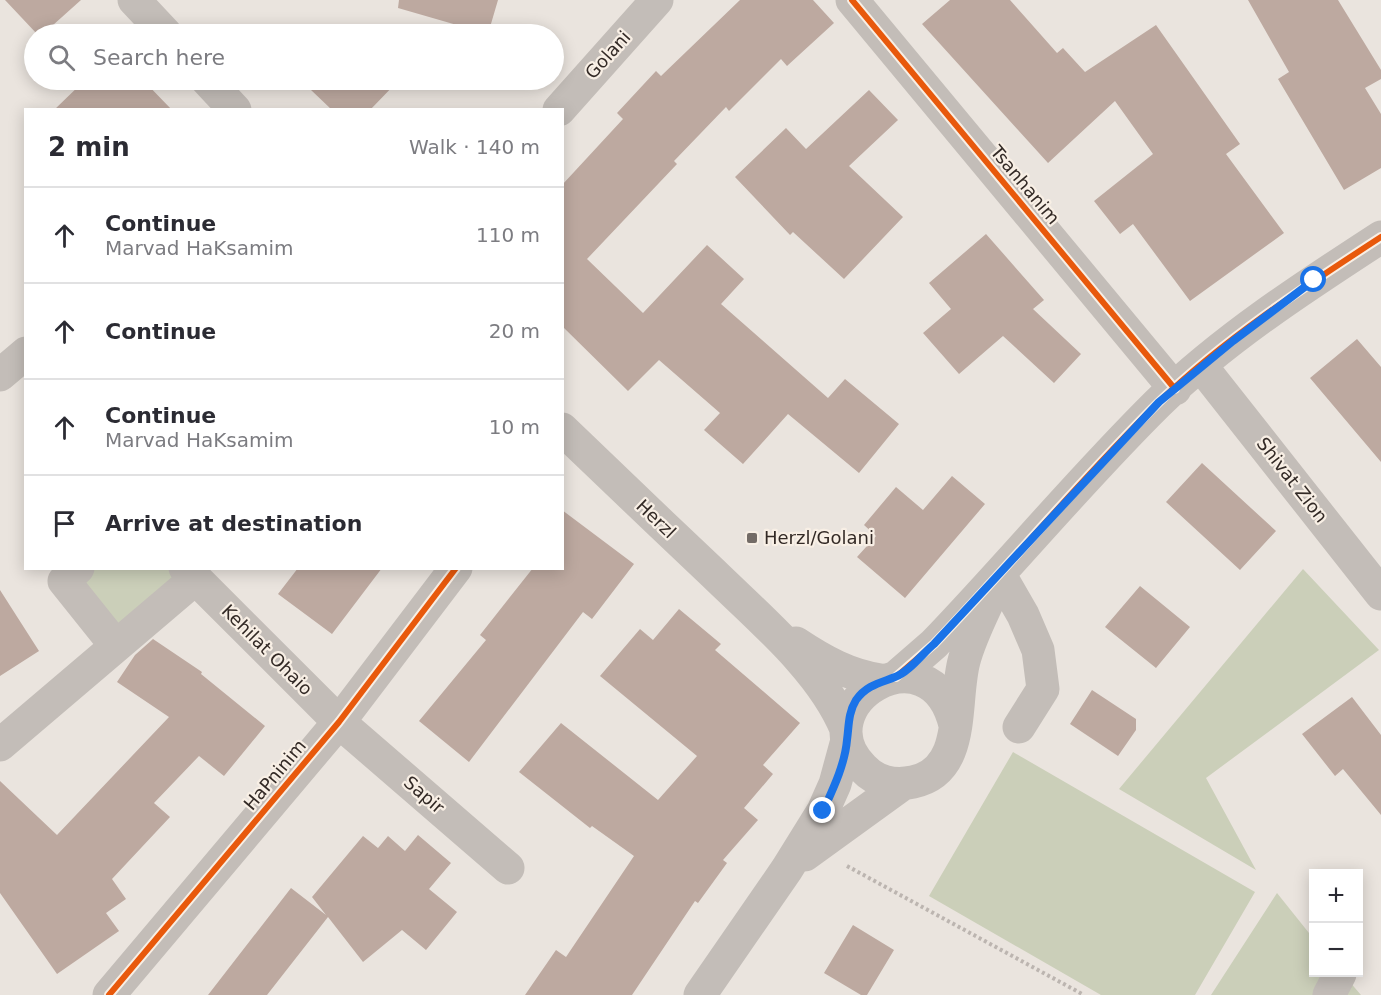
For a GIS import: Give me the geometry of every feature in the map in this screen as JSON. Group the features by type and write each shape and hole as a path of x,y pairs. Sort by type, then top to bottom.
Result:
{"street":[{"path":"134,0 157,24"},
{"name":"Golani","path":"561,108 657,0"},
{"name":"Tsanhanim","path":"852,0 1175,389"},
{"path":"216,90 233,108"},
{"path":"700,995 787,869 823,811 835,784 857,700 868,688 889,679 934,644 1159,402 1314,280 1381,237"},
{"path":"0,375 24,355"},
{"name":"Shivat Zion","path":"1202,367 1381,594"},
{"name":"Herzl","path":"564,430 749,608 809,671 838,709 847,734"},
{"path":"76,570 64,581 116,646"},
{"name":"HaPninim","path":"109,995 339,722 454,570"},
{"name":"Kehilat Ohaio","path":"0,745 116,646 190,574 339,722"},
{"path":"787,869 903,784 927,777 947,759 953,743 964,661 999,575"},
{"path":"999,575 1023,615 1038,650 1043,689 1019,727"},
{"name":"Herzl","path":"749,608 779,632 839,668 861,677 889,679"},
{"path":"889,679 913,678 929,684 942,695 951,709 955,725"},
{"name":"Sapir","path":"339,722 508,868"},
{"path":"847,734 857,761 873,777 887,783 903,784"}],"path":[{"path":"814,848 1084,995"}],"green space":[{"path":"1303,569 1379,650 1206,778 1256,870 1119,789"},
{"path":"79,570 184,570 116,646"},
{"path":"1013,752 1255,892 1195,995 1101,995 929,896"},
{"path":"1277,893 1309,933 1309,977 1345,977 1361,995 1211,995"}],"building":[{"path":"5,0 81,0 54,24 28,24"},
{"path":"399,0 498,0 491,24 453,24 398,8"},
{"path":"740,0 813,0 834,23 787,66 781,59 729,111 726,107 674,161 677,164 587,259 643,313 707,245 744,279 721,304 828,398 845,379 899,424 859,473 788,414 743,464 704,430 720,413 659,360 628,391 564,328 564,183 623,119 617,113 656,71 661,76"},
{"path":"950,0 1010,0 1057,53 1063,48 1085,72 1156,25 1240,144 1226,154 1284,233 1190,301 1133,224 1120,234 1094,201 1153,154 1115,101 1048,163 922,24"},
{"path":"1248,0 1338,0 1381,70 1381,79 1365,88 1381,114 1381,168 1344,190 1278,79 1289,72"},
{"path":"75,90 153,90 170,108 56,108"},
{"path":"311,90 389,90 372,108 330,108"},
{"path":"869,90 898,120 849,166 903,217 844,279 793,232 790,235 735,177 786,128 806,149"},
{"path":"986,234 1044,300 1033,309 1081,354 1054,383 1003,336 959,374 923,333 951,309 929,283"},
{"path":"1357,339 1381,367 1381,462 1310,378"},
{"path":"1202,463 1276,531 1240,570 1166,502"},
{"path":"952,476 985,504 905,598 857,557 876,536 864,525 896,487 923,510"},
{"path":"564,512 634,564 592,619 583,612 469,762 419,721 486,640 480,635 531,570 564,570"},
{"path":"296,570 380,570 332,634 278,594"},
{"path":"1140,586 1190,627 1156,668 1105,627"},
{"path":"0,590 39,651 0,676"},
{"path":"679,609 721,644 715,650 800,723 763,765 773,774 744,808 758,820 723,860 727,863 698,903 695,901 632,995 525,995 556,950 566,957 634,856 592,826 590,828 519,772 561,723 658,800 697,756 600,676 640,629 653,640"},
{"path":"153,639 202,672 201,674 265,726 224,776 199,756 154,803 170,817 112,879 126,899 106,913 119,931 57,974 0,893 0,781 57,835 169,717 117,682 135,655"},
{"path":"1092,690 1136,719 1136,730 1118,756 1070,724"},
{"path":"1352,697 1381,735 1381,815 1343,769 1335,776 1302,734"},
{"path":"418,835 451,863 429,889 457,912 426,950 402,930 363,962 328,917 267,995 208,995 291,888 326,915 312,897 363,836 378,848 388,836 405,851"},
{"path":"853,925 894,950 867,995 861,995 824,973"}],"cycle path":[{"path":"852,0 1175,389"},
{"path":"896,677 934,644 1101,462 1183,380 1265,315 1381,237"},
{"path":"109,995 339,722 454,570"}],"place":[{"name":"Herzl/Golani","path":"752,538"}],"route":[{"path":"823,811 835,784 847,740 846,729 850,714 857,700 868,688 881,680 896,677 934,644 1159,402 1233,341 1314,280"}]}
